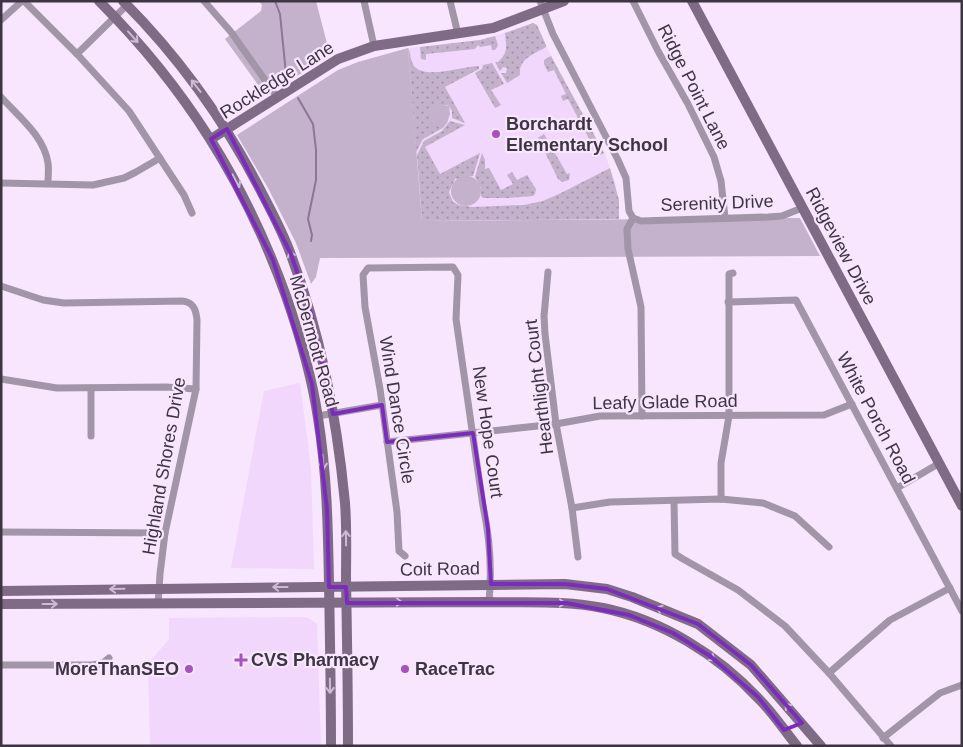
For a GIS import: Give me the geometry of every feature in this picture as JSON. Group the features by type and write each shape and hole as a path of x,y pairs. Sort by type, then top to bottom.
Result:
{"main road":[{"name":"McDermott Road","path":"99,1 147,52 195,114 211,139 236,180 273,260 296,323 318,416 328,513 331,746"},
{"name":"Rockledge Lane","path":"211,139 338,59 374,46 493,28 541,5 564,1"},
{"name":"Ridgeview Drive","path":"692,1 962,506"},
{"name":"McDermott Road","path":"125,3 176,60 227,129 249,167 291,254 311,314 327,378 340,458 345,506 348,746"},
{"name":"Coit Road","path":"1,591 491,584 565,584 607,589 632,597 698,624 751,666 821,746"},
{"path":"216,603 218,593 238,593 245,587"},
{"name":"Coit Road","path":"1,604 490,602 588,605 642,619 692,644 723,666 758,698 795,743"},
{"path":"784,730 802,723"},
{"path":"795,743 802,723"}],"street":[{"path":"1,20 23,1 77,54 129,111 184,195 192,213"},
{"path":"204,1 231,32 280,95"},
{"path":"364,1 374,46"},
{"path":"450,1 458,34"},
{"name":"Ridge Point Lane","path":"633,1 714,157 722,181 725,218"},
{"path":"77,54 125,3"},
{"path":"541,5 552,34 626,178 629,211 633,218 627,229 628,242 641,307 642,416"},
{"path":"1,97 37,136 45,150 48,164 48,183"},
{"path":"1,183 93,185 112,182 136,172 160,158"},
{"name":"Serenity Drive","path":"633,218 641,221 782,216 802,208"},
{"name":"Wind Dance Circle","path":"405,556 399,551 397,512 382,405 364,307 363,275 368,268 453,267"},
{"name":"New Hope Court","path":"453,267 458,275 456,319 488,529 491,560 490,602"},
{"name":"Hearthlight Court","path":"548,272 544,316 545,334 556,424 572,508 578,557"},
{"path":"721,499 721,463 729,416 729,274 733,273"},
{"name":"Highland Shores Drive","path":"1,286 43,300 64,304 182,301 193,305 195,309 197,320 196,389 165,533 158,604"},
{"name":"White Porch Road","path":"728,302 796,300 962,611"},
{"path":"1,379 57,388 166,387 196,389"},
{"path":"91,388 91,436"},
{"name":"Leafy Glade Road","path":"387,442 556,424 600,416 824,415 852,404"},
{"path":"318,416 382,405"},
{"path":"897,488 938,464"},
{"path":"572,508 610,502 721,499 763,503 795,516 829,547"},
{"path":"674,501 675,554 738,590 785,626 829,673 890,746"},
{"path":"1,532 165,533"},
{"path":"829,673 890,620 950,588"},
{"path":"1,666 92,665 103,663 109,658"},
{"path":"883,738 940,693 962,685"}],"highlighted area":[{"path":"227,129 291,254 311,314 333,414 382,405 387,442 473,433 488,529 491,584 565,584 607,589 698,624 751,665 802,723 784,730 758,697 710,656 673,633 629,615 566,603 347,603 346,587 329,587 327,509 312,384 273,260 211,139"}],"shaded area":[{"path":"259,1 316,1 330,55 266,96 225,39 261,11 262,5"},
{"path":"533,23 537,25 546,47 524,61 520,69 520,75 507,83 501,73 506,73 507,68 503,67 500,71 495,62 498,62 504,55 506,45 505,33"},
{"path":"535,24 605,154 616,185 618,219 422,221 408,48 480,40"},
{"path":"495,36 498,45 495,50 492,50 491,45 480,47 478,45 475,49 426,54 426,60 421,59 420,47 480,40"},
{"path":"408,48 414,66 419,70 435,72 479,66 479,69 445,87 465,123 452,118 452,111 448,105 433,107 443,128 423,139 416,152"},
{"path":"408,48 422,221 800,218 820,256 320,258 316,277 311,284 296,243 268,188 237,135 338,70 358,62"},
{"path":"551,56 604,153 594,158 595,150 568,99 563,101 561,96 566,94 554,70 548,72 544,64 544,60"},
{"path":"492,63 504,84 491,90 501,105 495,108 475,73 482,69 483,65"},
{"path":"435,105 449,106 450,114 443,128 435,126 429,120 432,108"},
{"path":"450,121 465,125 425,147 440,174 480,153 473,176 455,179 449,192 453,202 472,207 524,205 543,201 610,168 619,200 619,219 422,221 417,155 424,141 442,131"},
{"path":"544,134 567,174 570,173 569,180 562,182 558,179 538,138"},
{"path":"482,153 485,160 485,169 489,168 501,190 513,184 507,175 512,172 517,180 527,175 536,189 535,194 533,196 508,198 483,198 481,196 481,188 475,177"},
{"path":"466,176 477,180 481,191 477,202 466,206 455,202 451,191 455,180"},
{"path":"300,383 311,468 314,569 231,568 264,391"},
{"path":"307,617 317,624 321,746 150,746 148,664 169,639 169,618"}],"waterway":[{"path":"275,1 280,14 286,74 289,80"},
{"path":"298,98 313,124 316,150 316,180 308,219 312,235 311,241"}],"place":[{"name":"Borchardt Elementary School","path":"496,134"},
{"name":"CVS Pharmacy","path":"241,660"},
{"name":"MoreThanSEO","path":"189,669"},
{"name":"RaceTrac","path":"405,669"}]}
